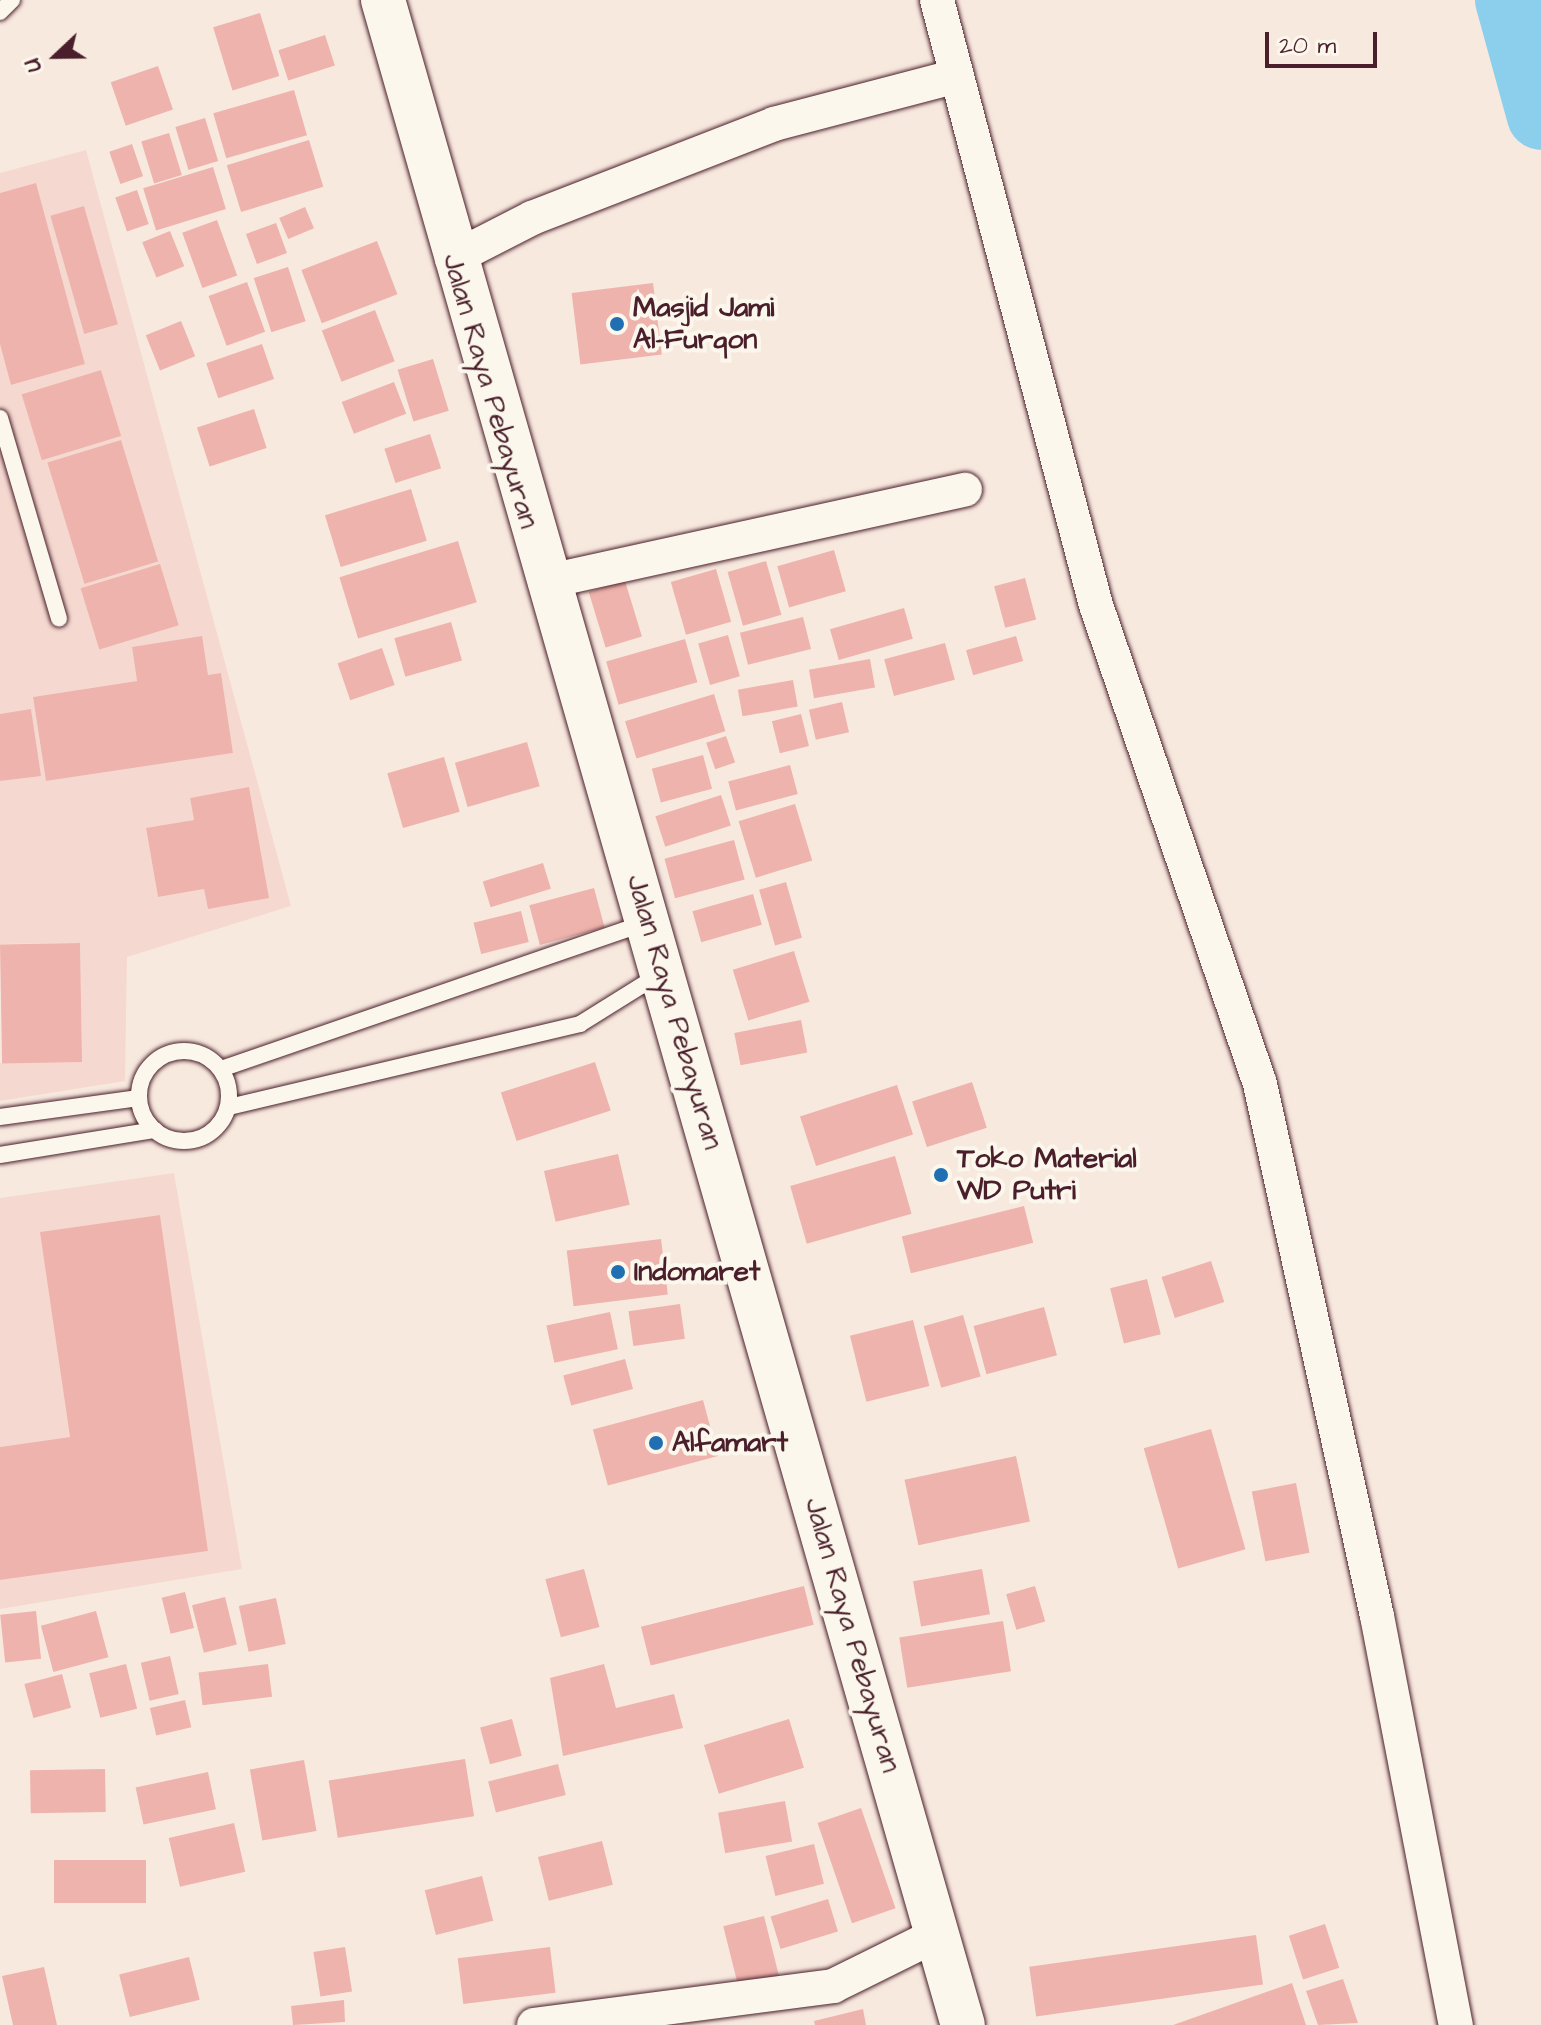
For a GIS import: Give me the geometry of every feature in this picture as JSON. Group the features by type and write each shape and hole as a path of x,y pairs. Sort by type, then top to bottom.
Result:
{"main road":[{"name":"Jalan Raya Pebayuran","path":"383,0 452,259 545,582 649,921 661,973 963,2025"}],"street":[{"path":"937,0 1096,605 1260,1084 1377,1616 1456,2025"},
{"path":"452,259 532,218 774,124 957,76"},
{"path":"545,582 965,490"},
{"path":"546,2024 833,1986 936,1935"}],"lane":[{"path":"0,12 12,0"},
{"path":"0,418 3,438 59,618"},
{"path":"221,1069 649,921"},
{"path":"229,1107 580,1024 661,973"},
{"path":"192,1051 221,1069 229,1107 222,1121 198,1140 168,1139 155,1130 139,1098 150,1065 169,1053 192,1051"},
{"path":"0,1117 139,1098"},
{"path":"0,1155 155,1130"}],"shaded area":[{"path":"86,150 291,906 127,957 125,1081 0,1101 0,1063 82,1061 80,943 0,944 0,781 40,775 31,710 0,714 0,344 12,385 85,364 36,184 0,193 0,173","holes":["84,206 117,324 50,216","101,370 121,436 42,460 22,394","121,441 157,562 85,584 48,463","132,647 208,675 221,673 233,753 46,781 33,697 137,681","249,788 208,909 204,889 158,897 146,829 194,820 190,798"]},
{"path":"174,1173 242,1569 0,1609 0,1580 208,1551 160,1215 41,1232 70,1437 0,1447 0,1198"}],"building":[{"path":"260,13 279,76 232,90 213,27"},
{"path":"325,35 335,65 288,81 278,50"},
{"path":"158,66 173,109 126,126 111,82"},
{"path":"294,90 307,135 226,158 213,113"},
{"path":"205,118 218,161 189,170 175,127"},
{"path":"169,133 182,175 154,184 141,141"},
{"path":"309,140 323,187 241,212 227,165"},
{"path":"132,144 143,176 120,184 109,152"},
{"path":"213,167 226,209 156,230 143,188"},
{"path":"36,183 85,364 11,385 0,344 0,193"},
{"path":"137,190 149,224 127,232 115,197"},
{"path":"84,206 118,324 84,334 50,216"},
{"path":"305,207 314,228 288,239 279,218"},
{"path":"217,220 237,275 202,288 182,233"},
{"path":"276,223 287,253 257,264 246,234"},
{"path":"170,231 184,266 156,277 142,242"},
{"path":"377,241 397,294 322,323 301,270"},
{"path":"288,267 306,321 271,332 254,278"},
{"path":"247,282 265,332 227,346 208,296"},
{"name":"Masjid Jami Al-Furqon","path":"653,283 662,354 580,364 572,293"},
{"path":"375,310 395,361 341,382 322,330"},
{"path":"181,321 195,356 160,370 146,335"},
{"path":"262,344 274,379 218,398 206,363"},
{"path":"433,359 449,411 413,421 398,370"},
{"path":"101,370 121,436 42,460 22,394"},
{"path":"394,382 406,414 354,434 342,402"},
{"path":"254,409 267,448 210,467 197,428"},
{"path":"430,434 441,468 395,483 384,449"},
{"path":"121,440 158,561 84,584 47,463"},
{"path":"411,489 427,541 341,567 325,515"},
{"path":"458,541 477,602 358,638 339,577"},
{"path":"834,550 846,591 789,608 777,566"},
{"path":"766,561 781,615 743,626 728,572"},
{"path":"160,564 179,625 99,649 81,588"},
{"path":"716,569 731,622 686,635 671,582"},
{"path":"1025,578 1036,620 1005,628 994,586"},
{"path":"625,581 642,636 606,648 589,592"},
{"path":"904,608 913,639 839,660 830,629"},
{"path":"803,617 811,649 748,665 740,633"},
{"path":"451,622 462,660 405,677 394,638"},
{"path":"728,635 740,676 710,685 698,644"},
{"path":"202,636 208,675 221,673 233,753 46,781 33,697 137,681 132,647"},
{"path":"1016,636 1023,661 973,675 966,650"},
{"path":"685,639 697,682 619,705 606,662"},
{"path":"945,643 955,680 894,696 884,659"},
{"path":"382,648 395,685 350,700 338,663"},
{"path":"870,659 875,688 814,698 809,670"},
{"path":"793,680 798,707 743,716 738,690"},
{"path":"714,694 725,731 636,758 625,721"},
{"path":"842,702 849,732 816,740 809,710"},
{"path":"31,709 41,776 0,781 0,714"},
{"path":"801,714 809,746 780,753 772,721"},
{"path":"726,736 735,762 715,769 706,743"},
{"path":"527,742 540,786 468,807 455,763"},
{"path":"703,755 712,789 661,803 652,769"},
{"path":"444,757 460,812 403,828 387,773"},
{"path":"790,765 798,794 736,811 728,782"},
{"path":"249,787 269,898 208,909 204,889 158,897 146,828 194,820 190,798"},
{"path":"721,795 731,825 665,847 655,816"},
{"path":"795,804 812,860 756,878 739,821"},
{"path":"734,840 745,880 675,898 664,859"},
{"path":"543,863 551,889 491,907 483,881"},
{"path":"786,882 802,938 775,945 759,890"},
{"path":"594,888 605,928 540,945 529,905"},
{"path":"753,894 762,925 701,942 692,911"},
{"path":"521,911 529,942 481,954 473,923"},
{"path":"80,943 82,1062 2,1063 0,944"},
{"path":"794,951 809,1002 748,1020 733,970"},
{"path":"801,1020 807,1052 741,1065 734,1033"},
{"path":"595,1062 611,1111 517,1141 501,1093"},
{"path":"972,1082 987,1128 927,1147 912,1101"},
{"path":"897,1085 913,1134 816,1166 800,1117"},
{"path":"618,1154 630,1205 556,1222 544,1171"},
{"path":"895,1156 912,1214 807,1244 790,1186"},
{"path":"1024,1206 1033,1243 911,1273 902,1236"},
{"path":"160,1215 208,1551 0,1580 0,1447 70,1437 40,1232"},
{"name":"Indomaret","path":"661,1239 668,1295 574,1306 567,1251"},
{"path":"1211,1261 1224,1302 1175,1318 1162,1277"},
{"path":"1147,1279 1161,1334 1124,1343 1110,1288"},
{"path":"680,1304 685,1339 633,1346 629,1311"},
{"path":"1044,1307 1057,1355 986,1374 973,1326"},
{"path":"610,1312 618,1349 554,1363 546,1326"},
{"path":"963,1315 981,1377 941,1388 924,1326"},
{"path":"913,1320 929,1386 866,1402 850,1336"},
{"path":"625,1359 633,1389 571,1406 563,1376"},
{"name":"Alfamart","path":"703,1400 718,1456 608,1486 593,1430"},
{"path":"1211,1429 1245,1549 1178,1568 1144,1448"},
{"path":"1016,1456 1030,1522 918,1545 904,1480"},
{"path":"1296,1483 1310,1553 1265,1561 1252,1492"},
{"path":"584,1569 600,1627 561,1637 545,1579"},
{"path":"982,1569 990,1614 921,1626 913,1581"},
{"path":"804,1586 814,1625 651,1665 641,1627"},
{"path":"1035,1586 1045,1622 1016,1630 1006,1594"},
{"path":"185,1592 194,1628 171,1634 162,1598"},
{"path":"225,1597 237,1645 204,1653 192,1605"},
{"path":"276,1598 286,1644 249,1652 239,1606"},
{"path":"36,1611 41,1659 5,1663 0,1615"},
{"path":"96,1611 108,1657 53,1672 41,1626"},
{"path":"1003,1621 1011,1671 907,1688 899,1637"},
{"path":"170,1656 179,1694 150,1701 141,1663"},
{"path":"126,1664 137,1709 100,1718 89,1673"},
{"path":"268,1664 272,1697 203,1705 199,1673"},
{"path":"604,1664 616,1708 674,1694 683,1728 563,1756 550,1678"},
{"path":"62,1674 71,1708 33,1718 24,1684"},
{"path":"185,1700 191,1727 156,1735 150,1708"},
{"path":"512,1719 522,1756 490,1764 480,1728"},
{"path":"789,1719 804,1768 719,1794 704,1745"},
{"path":"465,1759 474,1816 338,1838 329,1781"},
{"path":"304,1760 317,1831 262,1840 250,1770"},
{"path":"558,1764 566,1795 496,1812 488,1781"},
{"path":"105,1769 106,1812 31,1813 30,1770"},
{"path":"208,1772 216,1809 144,1825 136,1787"},
{"path":"785,1801 792,1841 725,1853 718,1813"},
{"path":"861,1808 896,1908 852,1923 818,1823"},
{"path":"234,1823 245,1872 180,1887 169,1838"},
{"path":"602,1841 613,1885 549,1901 538,1857"},
{"path":"814,1844 824,1884 775,1896 765,1856"},
{"path":"54,1860 146,1860 146,1903 54,1903"},
{"path":"482,1876 493,1921 436,1935 425,1890"},
{"path":"828,1899 838,1932 781,1949 771,1917"},
{"path":"764,1916 779,1978 739,1988 723,1926"},
{"path":"1325,1924 1339,1968 1303,1979 1289,1936"},
{"path":"1256,1935 1263,1985 1036,2016 1029,1967"},
{"path":"345,1947 352,1991 320,1996 313,1952"},
{"path":"550,1947 556,1993 463,2004 458,1958"},
{"path":"189,1957 200,2000 130,2017 119,1974"},
{"path":"44,1967 57,2025 13,2025 2,1976"},
{"path":"1343,1979 1358,2023 1318,2025 1306,1991"},
{"path":"1292,1983 1306,2025 1173,2025"},
{"path":"344,2000 345,2022 293,2025 291,2006"},
{"path":"863,2009 866,2025 815,2025 814,2021"}],"waterway":[{"path":"1509,0 1541,116"}],"place":[{"name":"Masjid Jami Al-Furqon","path":"617,324"},
{"name":"Toko Material WD Putri","path":"941,1175"},
{"name":"Indomaret","path":"618,1272"},
{"name":"Alfamart","path":"656,1443"}]}
